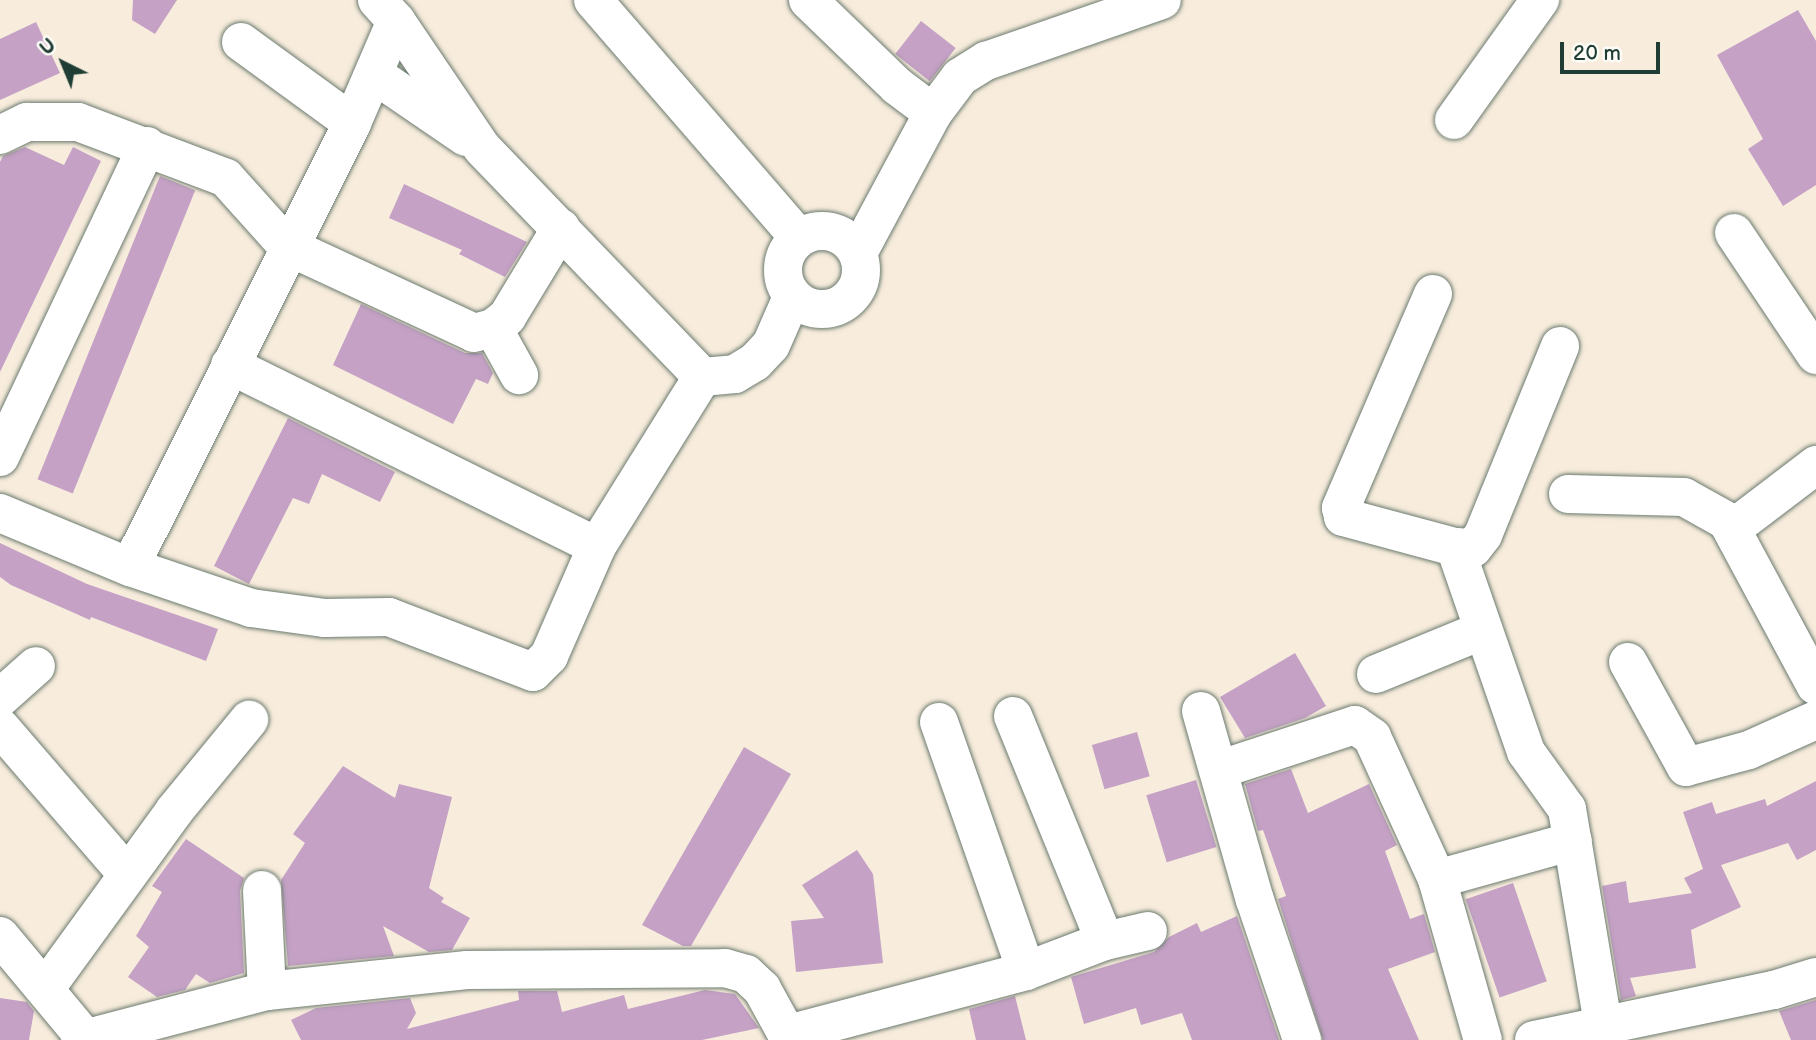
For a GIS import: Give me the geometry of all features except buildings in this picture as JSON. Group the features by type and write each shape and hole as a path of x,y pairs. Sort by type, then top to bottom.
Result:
{"street":[{"path":"593,0 798,237"},
{"path":"808,0 897,86 933,113"},
{"path":"858,253 843,235 820,230 798,237 784,254 782,277 792,297 820,310 836,307 859,284 858,253 933,113 960,77 986,61 1162,0"},
{"path":"1454,120 1540,0"},
{"path":"130,567 287,246 375,75 387,10"},
{"path":"387,10 482,148 702,377"},
{"path":"242,42 352,123"},
{"path":"375,75 482,148"},
{"path":"0,135 27,122 78,122 226,178 287,246 474,333 493,328 507,317 561,228"},
{"path":"0,457 147,146"},
{"path":"1734,233 1813,343"},
{"path":"1433,294 1340,513 1455,547 1473,548 1483,535 1560,346"},
{"path":"702,377 735,374 755,362 771,345 792,297"},
{"path":"493,328 519,374"},
{"path":"230,365 597,546"},
{"path":"0,513 130,567 251,608 325,618 389,617 533,672 549,656 597,546 702,377"},
{"path":"1732,529 1816,465"},
{"path":"1568,494 1684,497 1710,508 1732,529 1816,686"},
{"path":"1455,547 1481,631 1526,752 1567,809 1603,1026"},
{"path":"1376,674 1481,631"},
{"path":"1628,662 1686,767 1749,750 1816,720"},
{"path":"0,698 36,666"},
{"path":"1201,712 1301,1040"},
{"path":"1013,716 1105,941"},
{"path":"44,989 127,874 248,720"},
{"path":"939,722 1026,971"},
{"path":"1218,770 1355,725 1362,726 1372,737 1437,879 1483,1040"},
{"path":"0,727 127,874"},
{"path":"1437,879 1573,841"},
{"path":"262,890 267,991"},
{"path":"0,936 82,1039 267,991 467,970 725,968 746,974 762,989 789,1037 1026,971 1105,941 1148,931"},
{"path":"1534,1040 1774,990 1816,977"}]}
